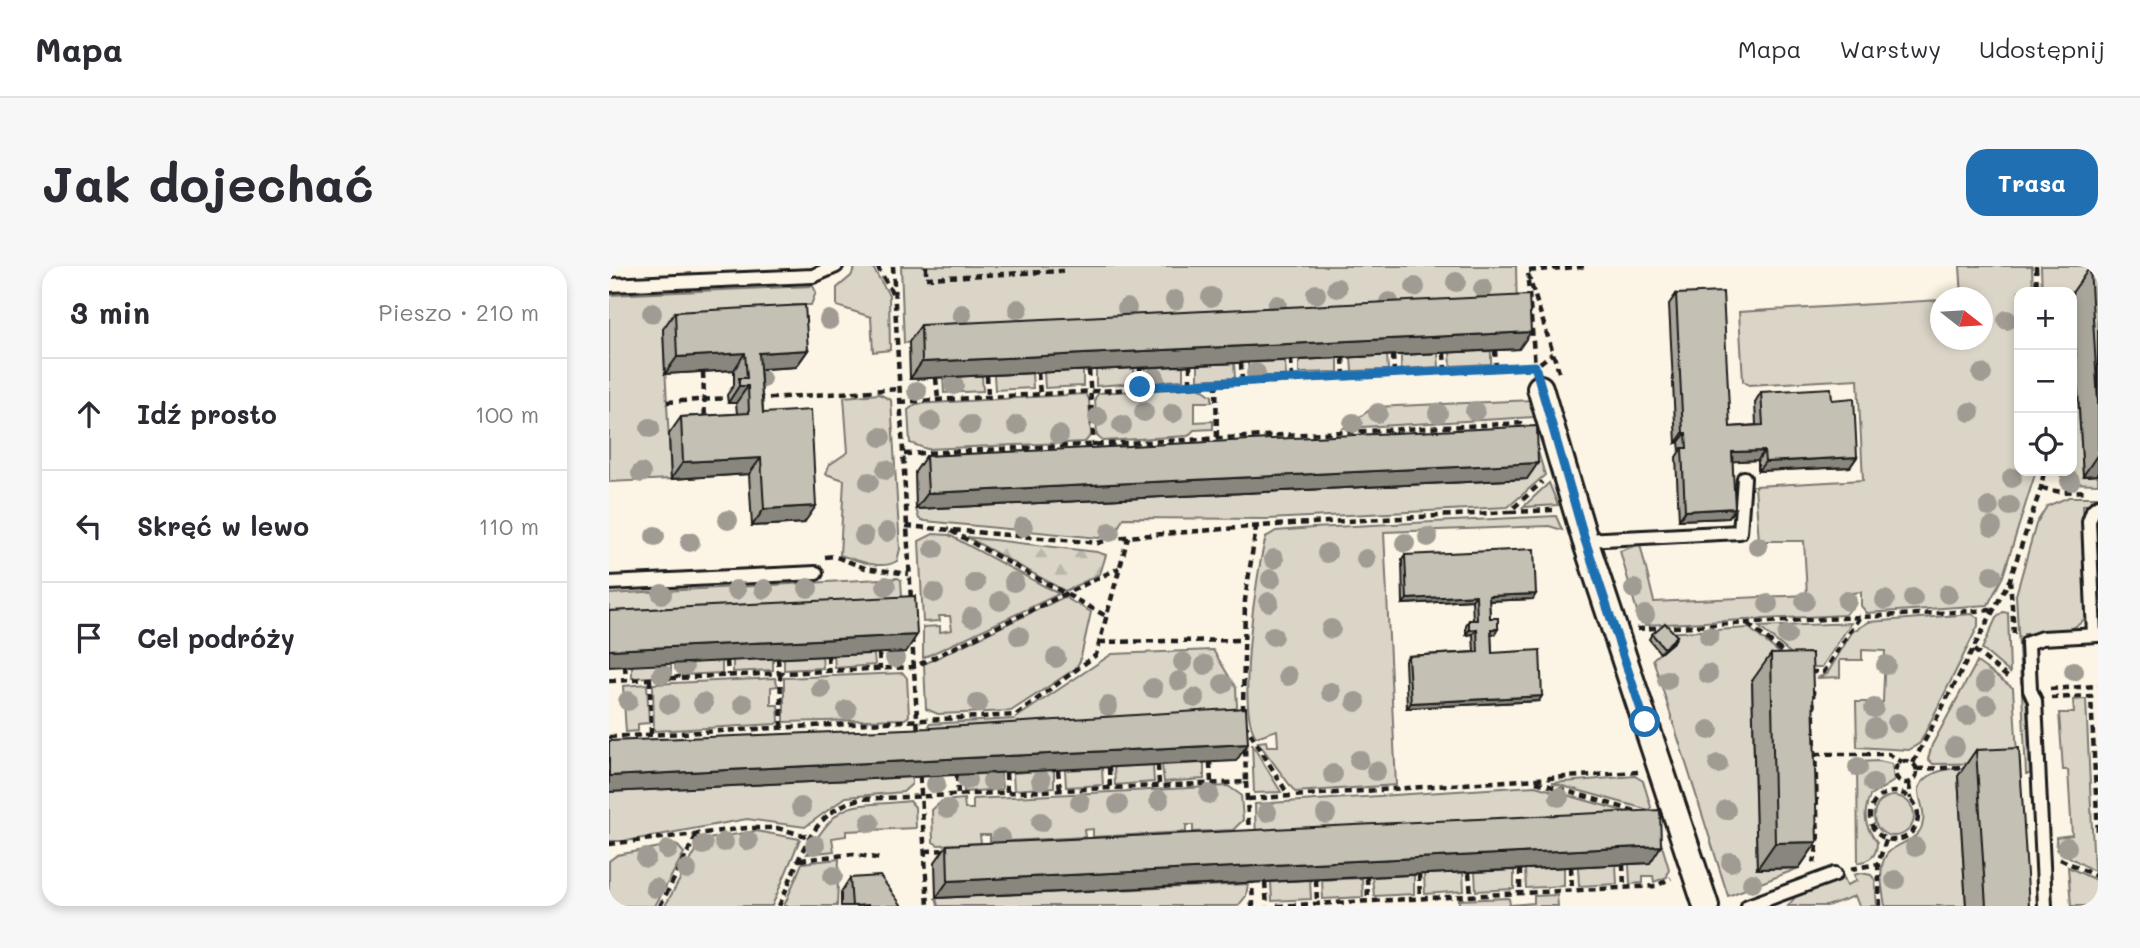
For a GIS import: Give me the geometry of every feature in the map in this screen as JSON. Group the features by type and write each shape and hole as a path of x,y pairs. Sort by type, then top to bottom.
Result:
{"street":[{"path":"1537,377 1585,540 1706,906"}],"lane":[{"path":"609,285 813,276 836,266"},
{"path":"1585,540 1740,532 1744,478"},
{"path":"2045,906 2036,690 2030,641 2096,635 2089,521 2092,510 2098,506"},
{"path":"609,583 816,573"},
{"path":"1748,906 1835,874"}],"path":[{"path":"877,266 895,296"},
{"path":"893,266 911,614"},
{"path":"926,266 926,278 1063,271"},
{"path":"1527,266 1537,377"},
{"path":"2036,266 2037,287"},
{"path":"1495,350 1496,368"},
{"path":"1444,353 1445,371"},
{"path":"1537,377 1553,353"},
{"path":"1393,355 1394,373"},
{"path":"1343,358 1344,376"},
{"path":"1291,360 1292,378"},
{"path":"1241,363 1242,381"},
{"path":"1190,365 1190,384"},
{"path":"1140,368 1140,387"},
{"path":"900,402 1496,368 1537,377"},
{"path":"1089,370 1094,454"},
{"path":"703,372 705,432"},
{"path":"1038,373 1040,393"},
{"path":"987,375 988,397"},
{"path":"936,378 938,400"},
{"path":"1216,382 1217,440"},
{"path":"749,400 899,389"},
{"path":"667,402 728,398"},
{"path":"904,454 1500,425 1533,422 1548,415"},
{"path":"1500,425 1500,435"},
{"path":"1449,428 1450,437"},
{"path":"1398,431 1398,440"},
{"path":"1348,433 1348,442"},
{"path":"1296,436 1296,445"},
{"path":"1245,439 1246,447"},
{"path":"1193,441 1193,450"},
{"path":"1144,443 1144,452"},
{"path":"1043,448 1043,457"},
{"path":"991,450 991,460"},
{"path":"939,453 939,462"},
{"path":"1509,512 1549,475"},
{"path":"1913,763 2016,564 2043,476"},
{"path":"2041,488 2061,492 2098,490"},
{"path":"906,526 1098,542 1128,537 1256,528 1561,510"},
{"path":"1251,845 1244,723 1243,640 1256,528"},
{"path":"947,529 1106,616"},
{"path":"609,737 1016,715 1091,661 1099,642 1128,537"},
{"path":"609,681 914,667 1119,568"},
{"path":"1636,629 1993,610"},
{"path":"1808,869 1818,851 1814,704 1809,672 1824,672 1860,617"},
{"path":"1748,624 1797,664"},
{"path":"912,627 918,744"},
{"path":"1099,642 1205,638 1243,640"},
{"path":"1973,650 2017,685"},
{"path":"879,653 880,669"},
{"path":"828,656 829,671"},
{"path":"778,658 782,728"},
{"path":"727,661 728,675"},
{"path":"676,663 678,678"},
{"path":"625,666 626,680"},
{"path":"650,679 650,745"},
{"path":"2098,686 2036,690 2042,699 2091,696 2098,699"},
{"path":"2091,696 2096,749 2098,834"},
{"path":"1804,704 1814,704"},
{"path":"905,721 906,733"},
{"path":"1244,723 1289,796"},
{"path":"853,724 853,736"},
{"path":"800,727 801,738"},
{"path":"750,730 751,741"},
{"path":"701,732 701,743"},
{"path":"1815,754 1888,754 1902,762 1913,763"},
{"path":"1902,762 1896,767 1895,775 1902,783 1916,779 1917,769 1913,763"},
{"path":"1210,763 1211,783"},
{"path":"1158,765 1159,786"},
{"path":"1806,767 1815,766"},
{"path":"1917,769 1983,766"},
{"path":"1109,768 1110,788"},
{"path":"1058,770 1060,790"},
{"path":"1248,799 1644,771"},
{"path":"1006,773 1007,793"},
{"path":"957,775 958,796"},
{"path":"920,777 928,906"},
{"path":"1532,781 1646,814"},
{"path":"779,906 810,837 822,820 841,803 1247,782"},
{"path":"1898,792 1902,783"},
{"path":"1909,783 1911,799 1917,812 1916,826 1907,837 1886,839 1874,830 1869,814 1876,800 1889,792 1898,792 1911,799"},
{"path":"1808,826 1817,825"},
{"path":"609,844 757,828 777,828 810,837"},
{"path":"1237,834 1250,833"},
{"path":"660,906 697,835"},
{"path":"1881,906 1878,864 1886,839"},
{"path":"609,850 616,844"},
{"path":"925,851 960,849"},
{"path":"799,860 853,854 881,859"},
{"path":"1623,864 1624,887"},
{"path":"1835,874 1878,864"},
{"path":"1571,867 1572,890"},
{"path":"1520,869 1520,893"},
{"path":"1277,906 1662,885 1671,879 1674,869"},
{"path":"1469,872 1471,895"},
{"path":"1419,874 1420,898"},
{"path":"1367,877 1368,901"},
{"path":"1316,880 1317,903"},
{"path":"1252,883 1252,906"},
{"path":"1265,883 1267,906"},
{"path":"671,884 680,888"}],"green space":[{"path":"856,266 872,266 889,295 890,350 873,352 871,317 837,306 837,288 851,276"},
{"path":"901,266 1516,266 1517,312 904,343"},
{"path":"1960,266 2032,266 2033,287 2014,287 2014,476 2034,476 2003,576 1988,605 1867,613 1861,606 1861,592 1852,593 1851,608 1845,615 1645,625 1639,619 1620,551 1640,544 1654,602 1807,595 1804,541 1759,541 1755,486 1863,480 1858,379 1749,385 1743,381 1739,312 1930,301 1930,350 1993,350 1993,287 1961,287"},
{"path":"2041,266 2098,266 2098,292 2077,292 2077,287 2042,287"},
{"path":"813,286 816,292 811,305 793,305 793,322 663,329 671,479 609,482 609,295"},
{"path":"1491,351 1491,364 1451,366 1450,352"},
{"path":"1438,353 1439,367 1401,369 1401,355"},
{"path":"1387,355 1388,370 1352,371 1351,357"},
{"path":"1338,358 1338,372 1299,373 1299,360"},
{"path":"1285,361 1286,376 1249,376 1248,362"},
{"path":"1234,363 1235,378 1198,380 1198,365"},
{"path":"1183,366 1183,380 1146,382 1145,367"},
{"path":"1134,368 1135,383 1096,386 1096,370"},
{"path":"1083,370 1083,386 1045,388 1044,372"},
{"path":"1032,373 1033,388 995,390 994,375"},
{"path":"982,375 983,391 944,393 943,377"},
{"path":"2077,378 2083,476 2098,475 2098,484 2068,483 2061,476 2077,476"},
{"path":"1199,387 1212,396 1212,402 1195,402 1195,422 1213,421 1213,429 1194,430 1188,436 1103,441 1097,436 1095,398 1099,393"},
{"path":"879,394 891,400 900,549 897,561 884,565 869,564 840,555 844,480 826,474 829,465 848,452 844,397"},
{"path":"1085,394 1089,399 1091,435 1085,442 927,449 910,443 908,410 916,404"},
{"path":"1534,400 1540,413 1535,417 1344,428 1374,407"},
{"path":"1532,432 1545,475 1508,507 1268,519 1123,518 1115,534 1099,538 925,521 919,519 916,509 1526,479"},
{"path":"1549,483 1558,505 1523,507"},
{"path":"2069,497 2098,497 2098,504 2083,505 2088,613 2077,626 2069,629 2024,634 2026,682 2021,683 2016,595 2036,524 2047,506"},
{"path":"1556,516 1562,530 1549,526 1384,532 1396,785 1295,792 1258,742 1266,741 1267,746 1278,746 1277,730 1256,737 1250,722 1250,640 1257,579 1266,537 1276,531 1313,528"},
{"path":"933,534 949,535 1059,594 923,658 923,627 940,626 940,632 952,630 950,616 939,616 940,621 923,622 919,541"},
{"path":"967,537 1106,555 1100,574 1065,591"},
{"path":"898,578 901,580 903,613 609,628 609,594"},
{"path":"1064,597 1091,612 1080,661 1075,669 1011,711 938,714 926,709 924,664"},
{"path":"2003,612 2008,613 2010,673 1982,649 1996,618"},
{"path":"1972,614 1978,618 1978,626 1920,743 1909,750 1857,747 1856,702 1883,702 1885,651 1862,650 1862,660 1840,660 1840,677 1817,678 1827,674 1852,632 1869,622"},
{"path":"1851,623 1822,667 1807,667 1759,627"},
{"path":"1749,628 1809,677 1752,681 1757,869 1799,868 1728,896 1653,659 1673,641 1666,633"},
{"path":"1213,650 1236,688 1238,725 927,744 929,724 1014,719 1112,654"},
{"path":"874,654 875,665 835,668 834,655"},
{"path":"822,656 823,668 784,670 784,658"},
{"path":"773,658 773,670 733,672 733,660"},
{"path":"722,661 722,673 682,675 681,663"},
{"path":"1977,662 2013,688 2017,754 2005,763 1933,764 1928,759 1932,745"},
{"path":"671,663 671,676 632,678 632,665"},
{"path":"903,673 907,678 909,716 905,719 784,722 784,678"},
{"path":"775,678 778,686 771,687 771,705 778,705 779,722 776,724 654,731 653,684"},
{"path":"647,684 649,723 638,724 638,731 626,732 623,686"},
{"path":"2026,692 2030,774 2026,774 2022,693"},
{"path":"2086,699 2094,871 2057,850 2056,837 2072,835 2068,770 2063,770 2059,713 2074,713 2073,700"},
{"path":"1252,744 1281,792 1254,793"},
{"path":"1879,761 1892,764 1894,781 1870,796 1866,820 1877,847 1872,857 1858,863 1857,762"},
{"path":"1204,763 1204,779 1164,782 1162,765"},
{"path":"1153,765 1154,782 1115,785 1114,767"},
{"path":"1102,768 1103,785 1066,787 1065,770"},
{"path":"1956,768 2003,768 1958,777 1966,906 1885,906 1881,878 1883,862 1890,851 1919,832 1923,816 1919,788 1925,779 1944,770"},
{"path":"1054,770 1054,787 1014,790 1013,773"},
{"path":"1001,773 1002,789 964,792 963,775"},
{"path":"1635,776 1643,781 1651,807 1649,810 1552,783"},
{"path":"912,777 912,784 903,792 846,797 805,827 747,819 626,841 609,841 609,792"},
{"path":"1228,786 1241,795 1243,820 1233,830 1193,832 1193,825 1186,825 1186,832 1093,837 1093,829 1084,830 1085,837 990,842 990,835 980,835 981,843 938,845 933,842 932,810 942,801 964,799 965,809 973,809 973,799"},
{"path":"1535,786 1644,817 1657,829 1669,869 1667,877 1654,882 1653,876 1643,876 1643,883 1630,884 1629,864 1256,845 1255,804"},
{"path":"1894,796 1908,802 1914,816 1908,830 1894,836 1880,830 1874,816 1880,802"},
{"path":"910,801 915,807 916,828 846,831 846,836 832,838 834,851 807,854 829,822 839,813 860,805"},
{"path":"756,831 800,839 772,906 665,906 702,840"},
{"path":"676,844 684,853 655,906 613,906 609,901 609,861 617,855"},
{"path":"839,859 837,906 784,906 802,863"},
{"path":"1616,864 1617,884 1579,886 1578,866"},
{"path":"1564,867 1564,886 1526,888 1525,869"},
{"path":"2068,867 2098,881 2098,906 2071,906"},
{"path":"1514,870 1514,889 1476,891 1475,872"},
{"path":"1463,872 1464,891 1425,894 1424,874"},
{"path":"1414,875 1414,894 1374,896 1372,877"},
{"path":"1854,875 1871,875 1875,880 1877,906 1859,906 1855,896 1827,906 1788,906 1796,896 1844,878 1847,885 1857,881"},
{"path":"1362,878 1363,897 1323,899 1322,880"},
{"path":"1310,880 1311,899 1272,901 1271,882"},
{"path":"1248,884 1246,896 1238,906 938,906 936,898"},
{"path":"1557,895 1558,906 1459,906 1459,900 1509,898 1510,905 1534,903 1534,896"}],"building":[{"path":"2090,267 2098,267 2098,403"},
{"path":"1723,292 1730,427 1763,425 1761,392 1831,388 1832,400 1854,398 1857,457 1765,462 1764,451 1732,452 1735,508 1685,511 1682,448 1687,448 1686,433 1683,433 1676,294"},
{"path":"1529,295 1531,332 922,362 921,325"},
{"path":"805,305 808,350 759,353 763,413 811,410 816,506 764,509 761,458 683,462 681,417 749,413 748,386 739,386 739,378 747,378 745,353 677,357 675,312"},
{"path":"1537,426 1538,463 928,493 926,456"},
{"path":"1534,549 1536,594 1489,596 1490,618 1498,618 1498,629 1491,629 1492,653 1540,650 1542,696 1411,703 1408,656 1478,652 1477,629 1469,630 1469,620 1477,620 1476,595 1407,599 1405,555"},
{"path":"915,596 917,635 609,650 609,611"},
{"path":"1665,623 1677,636 1664,648 1652,634"},
{"path":"1812,653 1817,842 1775,843 1771,654"},
{"path":"1246,708 1248,744 609,776 609,741 930,728"},
{"path":"2019,748 2029,906 1986,906 1976,750"},
{"path":"1660,810 1661,846 948,881 947,845"},
{"path":"880,876 902,906 852,906 850,878"}],"route":[{"path":"1140,387 1535,366 1585,540 1645,722"}]}
